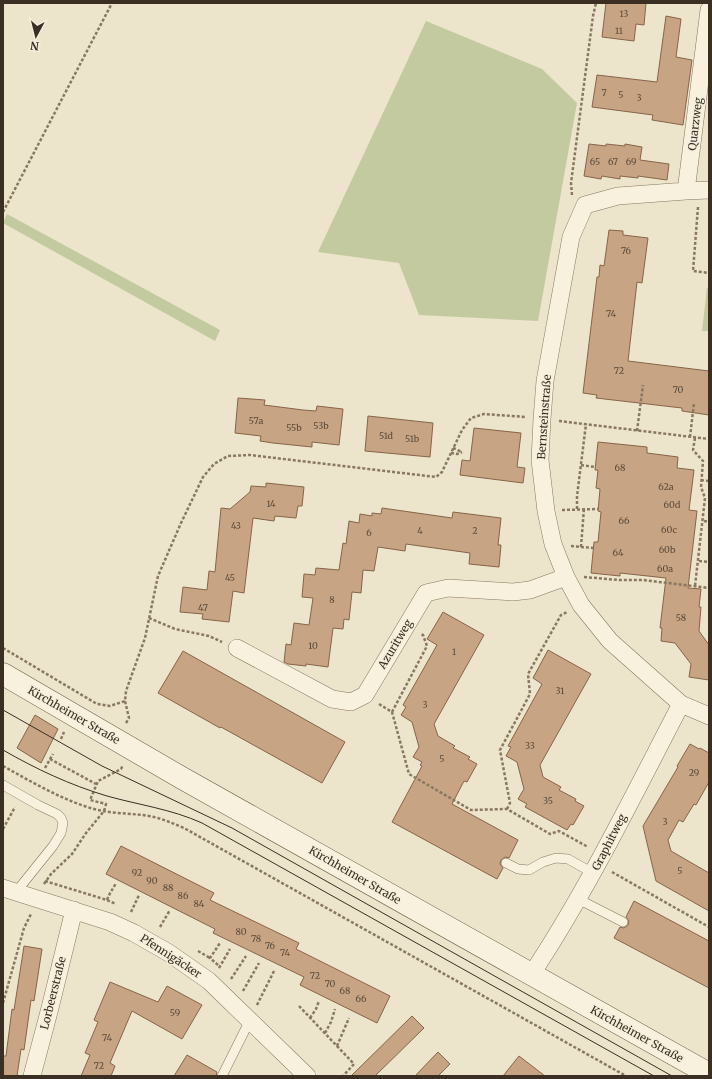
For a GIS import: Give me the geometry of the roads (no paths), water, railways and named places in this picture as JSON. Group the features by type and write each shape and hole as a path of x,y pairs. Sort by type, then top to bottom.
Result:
{"main road":[{"name":"Kirchheimer Straße","path":"3,674 116,740 709,1074"}],"street":[{"name":"Quarzweg","path":"698,190 709,10"},
{"name":"Bernsteinstraße","path":"698,190 618,196 585,206 571,237 545,381 540,460 546,511 553,544 566,577 581,605 610,641 681,704 709,716"},
{"name":"Azuritweg","path":"237,648 332,699 351,702 365,695 426,593 448,588 513,592 530,590 566,577"},
{"name":"Graphitweg","path":"531,975 563,926 598,864 681,704"},
{"name":"Pfennigäcker","path":"9,890 110,922 134,933 169,953 209,981 307,1076"},
{"name":"Lorbeerstraße","path":"32,1076 74,910"}],"lane":[{"path":"3,785 57,814 63,823 61,834 57,841 9,890"},
{"path":"506,863 518,869 528,870 543,862 556,858 568,858 598,864"},
{"path":"578,899 623,922"},
{"path":"222,1076 250,1020"}],"tram line":[{"path":"3,710 102,766 232,828 672,1076"},
{"path":"3,750 28,764 80,787 107,796 179,814 202,823 654,1076"}]}
